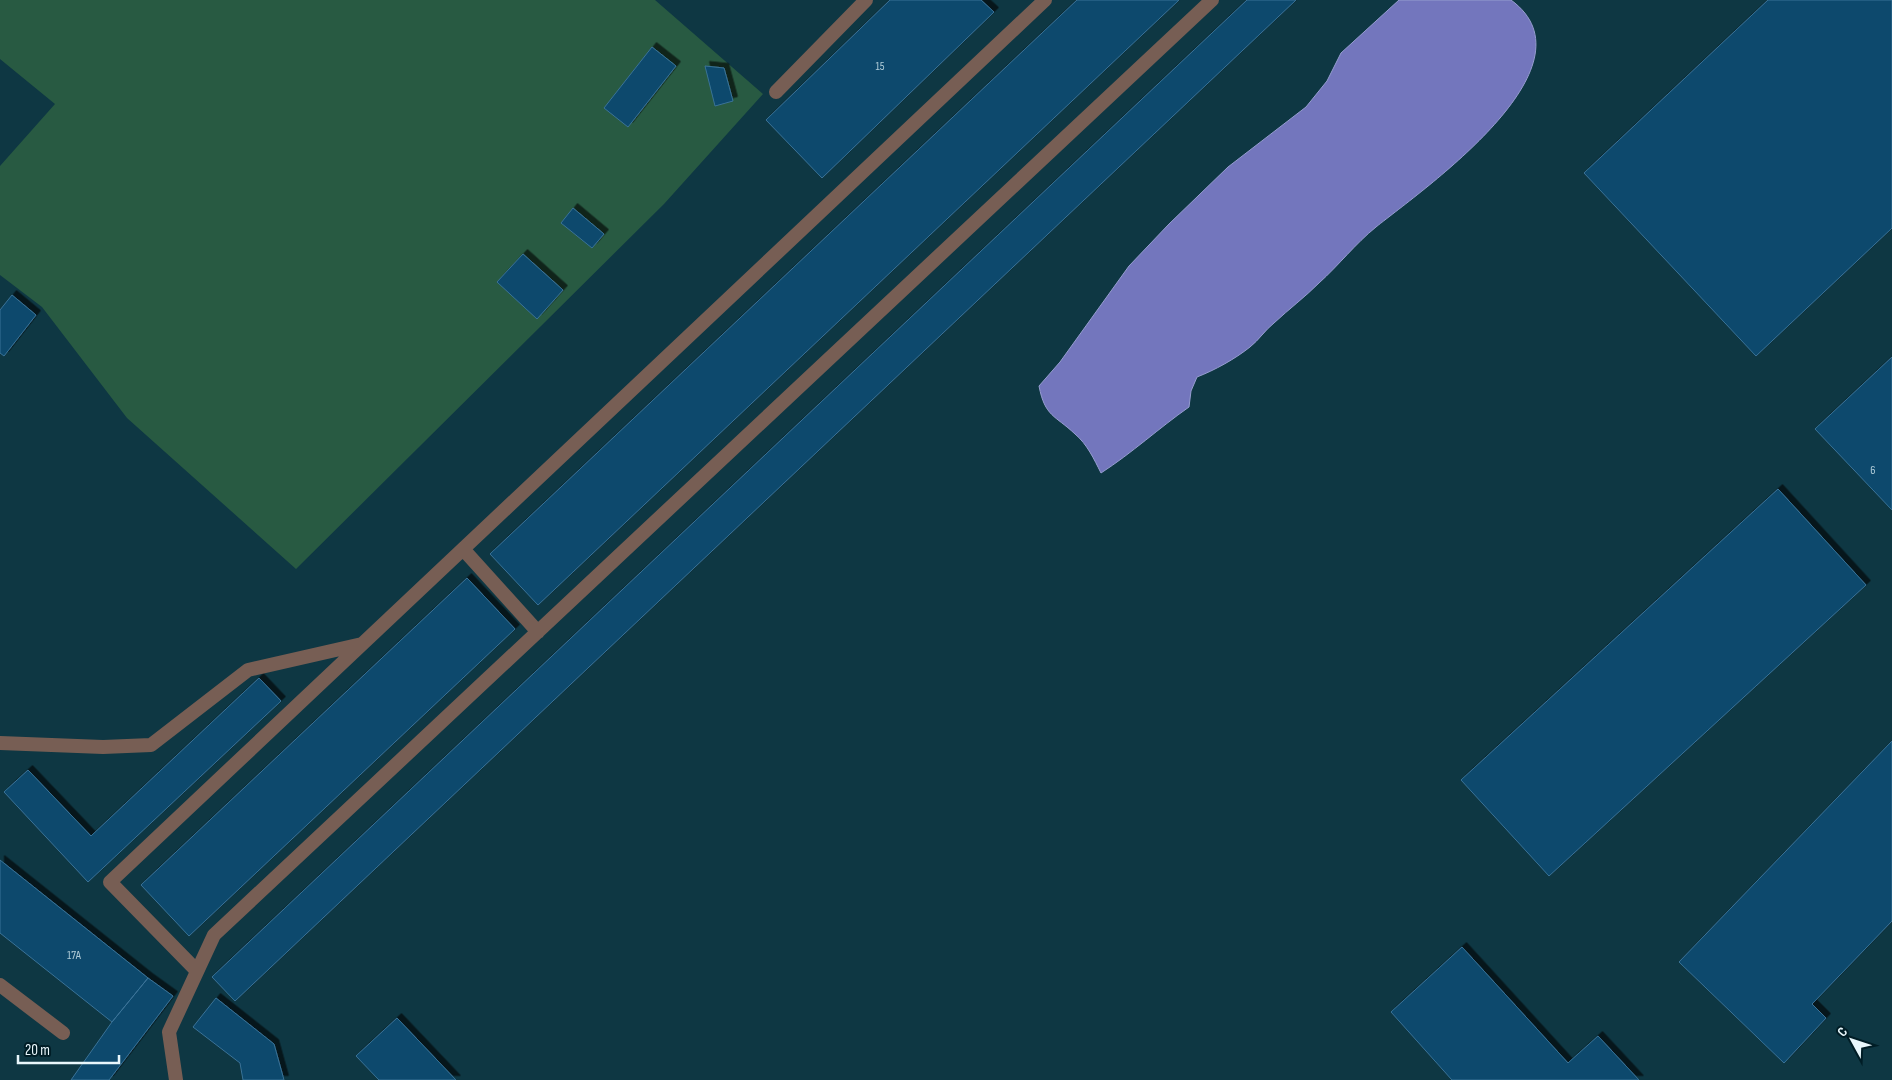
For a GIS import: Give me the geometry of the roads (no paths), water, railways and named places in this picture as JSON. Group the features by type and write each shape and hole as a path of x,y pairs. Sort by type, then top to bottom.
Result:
{"lane":[{"path":"776,92 866,0"},
{"path":"198,971 110,882 1045,0"},
{"path":"176,1080 169,1032 214,935 1212,0"},
{"path":"463,549 538,632"},
{"path":"0,743 103,747 150,745 248,670 363,644"},
{"path":"0,985 63,1033"}],"water":[{"path":"1399,0 1511,0 1533,27 1534,58 1520,91 1494,124 1463,156 1368,234 1253,344 1225,364 1197,377 1191,391 1189,407 1101,473 1083,442 1048,410 1041,396 1039,386 1060,362 1129,266 1228,167 1306,107 1327,81 1341,53"}]}
